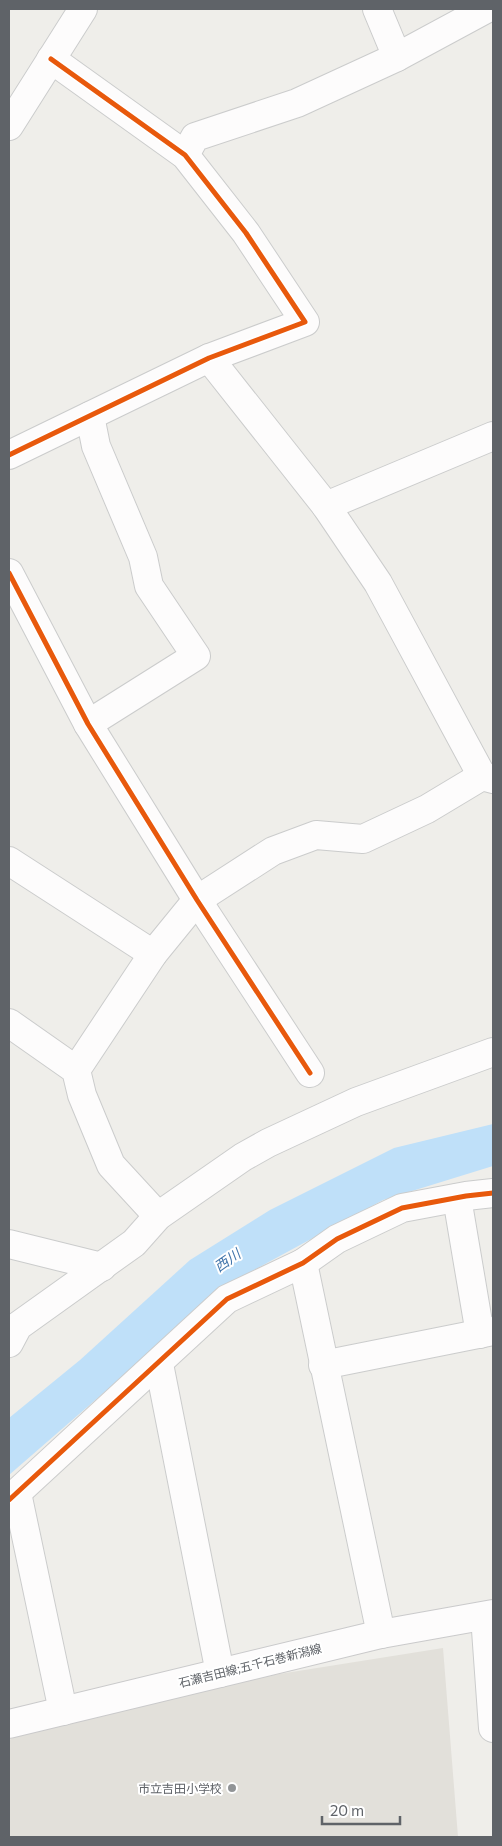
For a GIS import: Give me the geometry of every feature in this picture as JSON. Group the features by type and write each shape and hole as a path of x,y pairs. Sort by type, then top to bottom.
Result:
{"street":[{"path":"9,126 83,9"},
{"path":"378,9 397,57"},
{"path":"185,156 195,137 297,103 397,57 486,9"},
{"path":"9,455 209,358 305,322 246,233 185,156 51,59"},
{"path":"76,1070 153,954 197,900 273,851 316,835 363,839 427,809 487,777 378,583 326,506 209,358"},
{"path":"88,724 196,656 149,586 143,557 96,446 90,416"},
{"path":"326,506 493,436"},
{"path":"9,573 88,724 197,900 310,1073"},
{"path":"9,861 153,954"},
{"path":"9,1023 76,1070 82,1095 110,1165 158,1216"},
{"path":"12,1331 134,1243 158,1216 243,1157 268,1143 356,1102 493,1052"},
{"path":"63,1711 13,1497 227,1299 303,1264 337,1239 402,1208 493,1193"},
{"path":"323,1365 487,1332 456,1198"},
{"path":"9,1244 102,1267"},
{"path":"303,1264 381,1634"},
{"path":"158,1364 220,1672"},
{"path":"489,1615 493,1728"},
{"name":"石瀬吉田線;五千石巻新潟線","path":"9,1724 381,1634 489,1615"}],"shaded area":[{"name":"市立吉田小学校","path":"443,1648 458,1837 9,1837 9,1740 23,1733 198,1687"}],"water":[{"name":"西川","path":"493,1124 493,1166 383,1200 230,1283 9,1475 9,1418 80,1360 190,1260 270,1210 394,1148"}],"cycle path":[{"path":"9,455 209,358 305,322 246,233 185,155 51,59"},
{"path":"9,573 88,724 197,900 310,1073"},
{"path":"9,1500 227,1299 303,1263 337,1239 402,1208 493,1193"}],"place":[{"name":"市立吉田小学校","path":"232,1788"}]}
